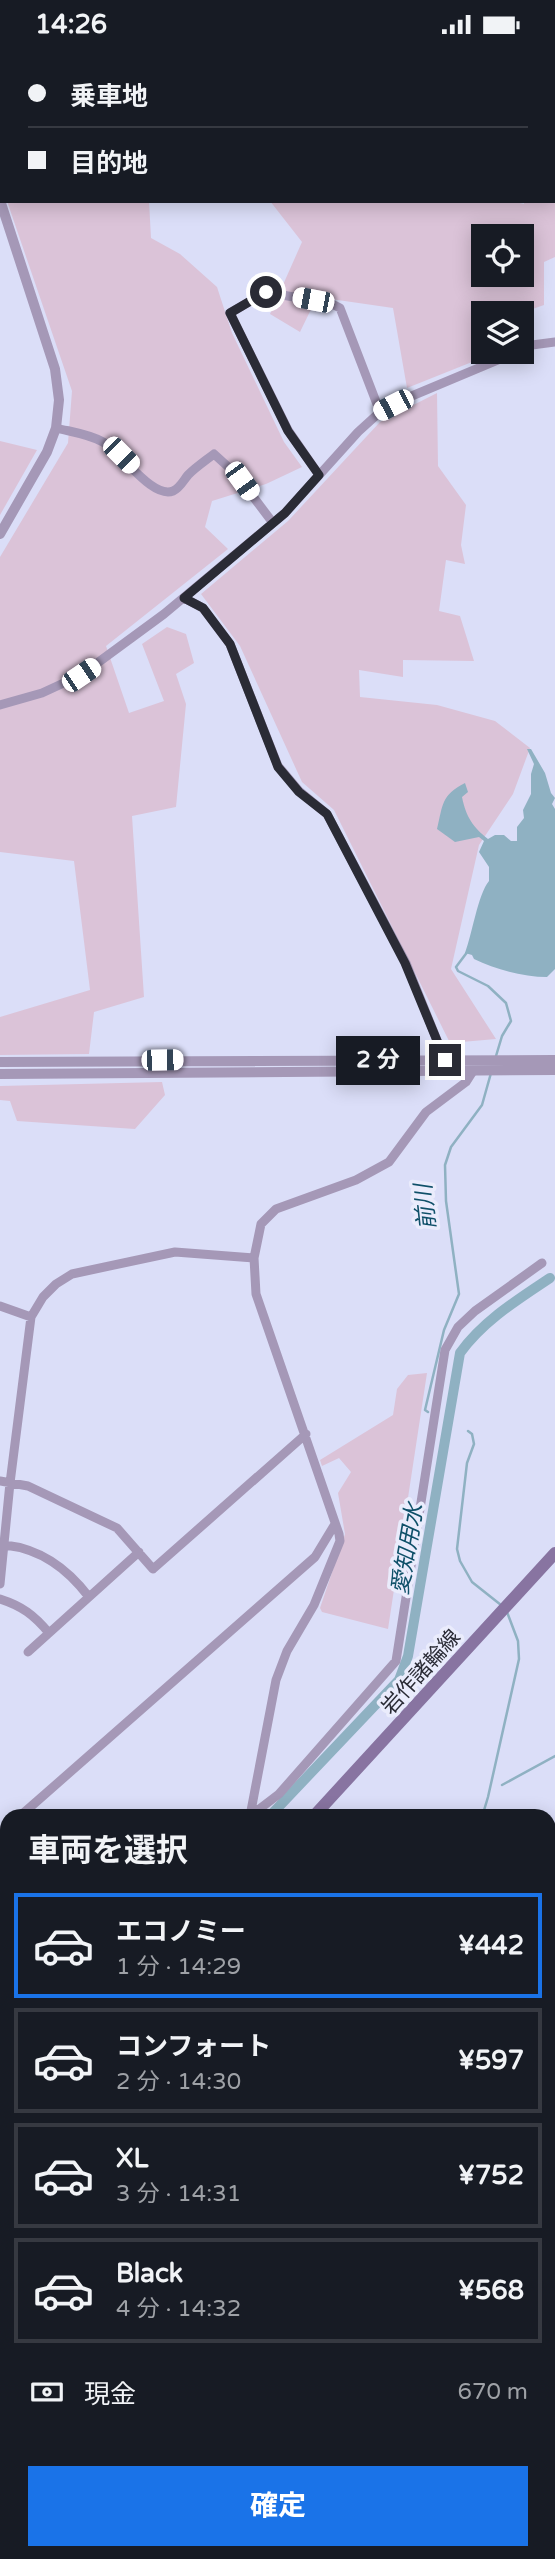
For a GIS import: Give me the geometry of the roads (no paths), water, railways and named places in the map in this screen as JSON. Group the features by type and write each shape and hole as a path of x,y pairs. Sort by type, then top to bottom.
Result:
{"main road":[{"name":"岩作諸輪線","path":"320,1809 555,1553"}],"street":[{"path":"0,534 42,464 56,428 59,400 55,369 1,203"},
{"path":"319,475 288,431 230,313 266,292 341,308 380,412"},
{"path":"534,345 555,342"},
{"path":"0,705 42,693 81,675 117,651 285,513 380,412 488,364"},
{"path":"56,428 95,438 106,444 121,455 147,483 169,492 177,490 187,477 214,454 236,474 273,523"},
{"path":"184,598 203,608 230,644 278,767 299,792 327,814 405,963 445,1060"},
{"path":"0,1062 555,1060"},
{"path":"0,1074 555,1070"},
{"path":"251,1809 276,1680 287,1651 314,1605 340,1541 306,1434 256,1294 254,1258 261,1224 276,1209 377,1171 398,1152 426,1112 466,1082 473,1071"},
{"path":"0,1584 5,1545 5,1482 31,1317 43,1297 56,1284 72,1274 174,1252 254,1258"},
{"path":"259,1809 279,1794 396,1661 445,1350 458,1327 475,1311 541,1263"},
{"path":"0,1306 31,1317"},
{"path":"5,1482 27,1486 117,1528 153,1569 306,1434"},
{"path":"28,1809 314,1557 335,1524"},
{"path":"5,1545 37,1552 51,1560 78,1583 89,1597"},
{"path":"28,1652 139,1552"},
{"path":"0,1599 29,1611 49,1633"}],"water":[{"path":"527,749 531,749 545,773 555,798 552,804 555,809 555,969 547,977 528,976 500,969 465,953 482,895 489,881 489,867 479,852 484,841 479,837 455,842 437,829 447,797 465,783 468,792 462,797 468,816 478,830 488,839 495,835 504,835 511,841 517,841 517,827 524,818 523,810 531,794 534,764"}],"waterway":[{"name":"前川","path":"468,951 456,967 458,971 488,986 506,1003 511,1021 502,1036 496,1056"},
{"name":"前川","path":"428,1412 425,1410 444,1330 459,1294 446,1201 445,1165 451,1147 482,1105 491,1073"},
{"name":"愛知用水","path":"277,1809 399,1680 408,1656 460,1353 490,1321 550,1278"},
{"name":"前川","path":"468,1431 472,1434 474,1444 467,1463 457,1549 460,1561 472,1582 501,1605"},
{"name":"前川","path":"484,1809 519,1659 518,1641 507,1612"},
{"path":"502,1785 555,1756"}]}
